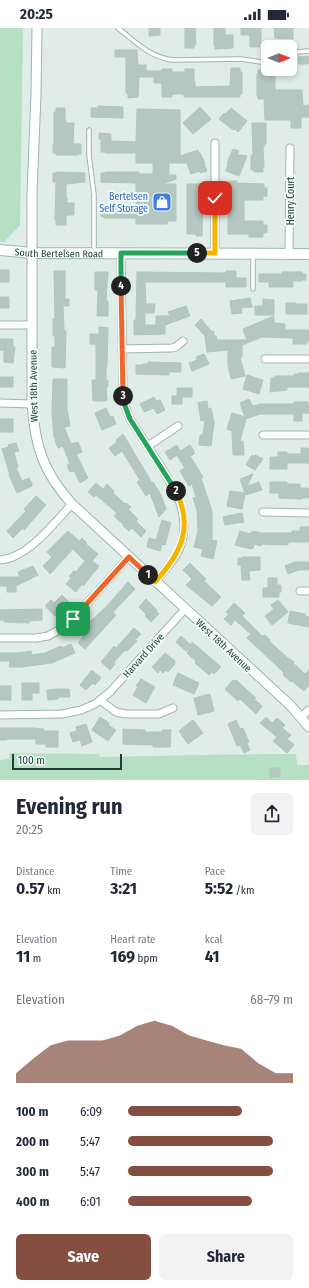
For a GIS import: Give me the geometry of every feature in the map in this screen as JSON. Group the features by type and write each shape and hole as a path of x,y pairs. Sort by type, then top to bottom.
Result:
{"main road":[{"name":"South Bertelsen Road","path":"0,250 32,253 309,254"}],"street":[{"name":"West 18th Avenue","path":"37,28 32,192 32,404 34,426 39,451 50,476 60,491 72,504 290,705 309,727"},
{"path":"215,253 216,143"},
{"name":"Henry Court","path":"289,254 290,148"},
{"path":"121,253 123,396 125,406 130,419 176,492 184,518 183,533 179,548 172,562 155,582"},
{"path":"0,324 32,325"},
{"path":"122,349 172,348 176,347 183,341"},
{"path":"265,359 309,358"},
{"path":"0,404 32,404"},
{"path":"148,446 178,426"},
{"path":"263,435 309,435"},
{"path":"0,560 14,557 25,551 72,504"},
{"path":"263,512 309,513"},
{"path":"0,638 36,638 48,636 57,631 73,619 129,557"},
{"path":"300,591 309,591"},
{"name":"Harvard Drive","path":"0,715 54,715 87,708 110,692 185,609"},
{"path":"100,700 116,712 126,714 159,714 173,708"},
{"path":"301,717 309,710"}],"lane":[{"path":"118,28 148,52 163,59 241,59 261,62"},
{"path":"297,53 309,52"},
{"path":"89,130 89,155 94,195 94,253"},
{"path":"252,253 253,289"}],"green space":[{"path":"0,28 23,28 20,225 6,240 6,242 0,242"},
{"path":"9,753 99,754 100,757 296,754 297,765 309,765 309,780 0,780 0,760 9,759"}],"building":[{"path":"149,28 160,28 160,35 149,36"},
{"path":"185,28 195,28 196,45 194,45 194,48 185,48"},
{"path":"214,28 225,28 226,35 233,35 233,48 215,49"},
{"path":"241,28 261,28 260,47 250,47 250,35 241,35"},
{"path":"274,28 293,28 293,39 275,38"},
{"path":"115,50 137,50 138,65 146,65 146,71 162,71 162,69 172,69 172,72 185,72 185,69 194,69 195,87 230,86 231,68 240,68 240,72 242,72 242,94 240,94 240,97 184,97 184,94 172,94 172,97 162,97 161,83 154,83 154,77 139,77 138,97 128,98 128,93 126,93 126,57 115,57"},
{"path":"309,56 309,64 299,64 298,57"},
{"path":"258,70 261,70 261,76 275,76 275,90 302,90 303,106 309,105 309,117 301,117 301,128 291,128 291,120 265,120 264,99 258,99 257,96"},
{"path":"98,106 123,107 123,118 91,117 91,108 98,108"},
{"path":"200,107 211,119 193,134 183,123"},
{"path":"56,108 65,108 66,123 74,123 73,144 81,144 81,154 56,155 56,153 53,153 54,112 56,112"},
{"path":"231,108 247,121 238,132 219,119"},
{"path":"137,109 180,110 180,156 198,150 203,158 207,171 200,173 200,171 191,174 187,163 169,163 169,175 176,175 176,179 162,184 176,184 176,221 168,221 167,224 136,224 136,218 104,218 101,216 101,207 136,207 136,183 101,182 101,173 139,172 139,174 153,174 153,163 136,163 136,153 101,152 101,139 99,139 99,133 111,134 111,141 136,142"},
{"path":"252,123 266,123 266,144 264,144 263,147 263,172 254,172 254,170 251,170 251,155 253,155"},
{"path":"233,149 239,151 237,155 247,156 239,176 226,171 227,163"},
{"path":"53,173 85,173 85,182 66,184 67,203 74,203 74,215 66,216 66,225 56,225 55,220 56,182 53,182"},
{"path":"229,181 237,181 236,183 264,184 264,188 267,188 267,196 263,196 263,200 244,200 244,221 263,221 263,225 267,225 267,233 263,233 263,237 249,237 249,234 228,234 228,211 230,211 230,198 228,198"},
{"path":"187,184 203,184 202,236 187,234"},
{"path":"0,270 9,270 9,282 0,282"},
{"path":"54,271 65,271 65,299 69,299 69,306 63,306 64,331 66,331 65,368 52,367 52,347 55,347 55,336 53,336 53,319 55,319"},
{"path":"226,271 236,271 236,278 246,278 246,287 226,287 226,282 145,282 146,304 155,304 154,313 145,313 145,325 156,325 156,316 170,316 168,312 186,306 190,316 165,325 165,334 134,335 134,320 136,320 137,272 226,273"},
{"path":"95,272 108,272 106,301 108,301 108,316 97,316 98,290 95,290"},
{"path":"282,272 302,272 302,274 306,274 306,280 293,281 293,287 269,287 269,282 259,282 259,274 282,274"},
{"path":"0,297 9,297 9,308 0,308"},
{"path":"250,298 252,307 241,308 242,313 232,314 230,301"},
{"path":"263,299 274,300 274,315 255,315 255,306 263,306"},
{"path":"286,303 307,304 307,314 286,314"},
{"path":"274,316 274,323 285,324 285,330 309,330 309,342 306,342 306,344 293,344 293,338 262,337 242,345 242,357 240,357 245,376 231,379 228,365 228,350 207,352 205,336 195,325 201,319 212,332 214,331 214,336 216,336 217,340 247,340 243,329"},
{"path":"99,327 108,328 106,367 106,380 108,380 108,387 106,387 107,401 93,401 92,380 96,380 96,344 90,344 90,334 99,334"},
{"path":"0,339 13,339 13,347 15,347 13,363 4,362 4,350 0,350"},
{"path":"204,354 209,364 192,371 189,363 197,360 196,357"},
{"path":"148,362 181,363 181,372 169,372 169,375 136,374 136,365 148,364"},
{"path":"309,373 309,387 287,387 287,390 270,392 271,378 275,378 275,376 294,376 294,374"},
{"path":"247,375 263,380 259,394 243,389"},
{"path":"0,377 13,377 13,387 0,387"},
{"path":"53,379 67,379 67,409 70,426 64,427 71,444 78,442 82,452 76,454 88,478 80,483 74,471 70,472 67,465 70,464 63,446 58,448 55,441 52,413"},
{"path":"177,388 192,388 192,397 182,397 182,404 172,404 172,396 177,396"},
{"path":"154,397 156,401 160,400 165,410 157,414 154,408 144,412 140,404"},
{"path":"249,399 253,406 260,404 294,404 294,402 308,402 309,413 302,413 302,421 294,421 294,414 260,414 246,419 240,441 243,441 244,455 233,455 232,431 227,429 232,413 245,417 240,403"},
{"path":"207,401 208,409 211,408 214,423 211,446 199,445 200,435 203,435 205,420 201,421 198,403"},
{"path":"106,408 110,417 113,416 116,424 102,430 95,413"},
{"path":"0,419 13,419 13,432 0,432"},
{"path":"123,434 152,483 153,482 161,495 166,509 159,517 150,493 146,496 137,482 140,480 122,451 115,456 109,448 117,442 116,440"},
{"path":"16,443 19,451 14,452 18,467 16,468 22,481 29,478 32,484 32,486 17,493 9,475 2,449 9,447 8,445"},
{"path":"177,445 180,451 190,445 194,451 194,454 190,456 203,477 201,478 212,511 212,540 217,541 213,559 201,556 203,549 194,547 198,531 197,510 193,498 196,497 192,484 189,486 180,471 185,468 177,455 170,460 165,452"},
{"path":"301,448 309,448 309,463 287,463 287,469 270,469 270,457 278,457 278,452 287,452 287,454 301,454"},
{"path":"252,455 263,459 255,470 246,465"},
{"path":"253,474 247,486 259,482 262,490 245,495 240,479"},
{"path":"270,482 300,484 300,488 309,488 309,498 279,498 279,493 270,493"},
{"path":"96,483 103,489 107,484 114,491 113,493 125,504 126,503 131,507 128,509 138,519 136,521 146,531 141,537 132,528 129,531 123,526 124,525 114,516 117,513 96,495 94,497 88,492"},
{"path":"230,491 245,493 242,509 227,506"},
{"path":"36,496 46,505 24,530 23,528 13,538 7,531 26,511 24,509"},
{"path":"242,513 244,522 225,525 223,517"},
{"path":"162,520 171,523 165,545 162,544 160,551 147,547 149,538 156,540"},
{"path":"300,527 309,527 309,542 288,542 288,545 262,544 261,546 255,544 251,549 235,545 240,531 250,534 251,532 253,533 253,531 261,533 292,533 292,531 300,531"},
{"path":"68,531 79,541 82,538 87,543 86,544 98,554 92,561 99,566 83,586 82,584 76,592 66,584 71,578 69,576 74,571 76,572 85,561 73,549 50,574 43,566 52,557 47,552"},
{"path":"260,557 260,570 249,571 250,580 242,580 241,565 238,565 238,558"},
{"path":"295,562 309,562 309,570 299,570 288,574 285,566"},
{"path":"190,563 206,579 204,581 221,597 212,606 186,585 192,579 183,570"},
{"path":"33,566 38,575 16,586 16,592 7,592 7,586 0,586 0,577 20,577 18,572"},
{"path":"268,578 277,578 277,585 281,585 279,597 263,597 263,588 268,588"},
{"path":"128,582 135,589 113,612 116,615 85,649 78,643 86,633 82,629 107,606"},
{"path":"62,595 69,602 55,616 45,606 51,600 54,603"},
{"path":"146,599 159,614 151,622 139,607"},
{"path":"278,600 288,612 272,625 265,616 274,609 271,605"},
{"path":"234,603 245,613 242,616 262,636 265,635 270,640 269,641 294,662 293,663 305,674 309,670 309,685 304,691 283,675 284,673 247,638 251,634 235,620 231,625 224,619 229,614 226,612"},
{"path":"42,609 42,620 29,621 29,623 4,622 4,620 0,620 0,610"},
{"path":"290,611 305,614 305,616 309,617 309,627 288,623"},
{"path":"134,628 141,634 135,640 137,641 127,651 125,650 114,662 115,664 110,670 101,662 114,646 116,648"},
{"path":"181,636 191,645 192,642 221,667 214,674 212,672 209,675 195,663 196,661 187,653 191,646 186,651 176,642"},
{"path":"71,644 75,653 52,663 22,667 9,667 10,661 0,661 0,653 31,651 32,655 45,653 61,646 62,648"},
{"path":"165,653 175,661 175,664 168,672 166,670 163,673 160,670 158,673 152,667"},
{"path":"92,670 101,678 95,685 93,683 86,690 80,685"},
{"path":"178,673 199,683 194,694 173,685"},
{"path":"141,679 155,687 146,703 133,695 138,687 136,686"},
{"path":"233,680 236,680 256,698 254,699 262,706 256,714 240,699 238,701 225,689"},
{"path":"22,683 39,683 39,693 32,693 32,700 22,700"},
{"path":"0,686 11,686 11,700 0,700"},
{"path":"69,689 70,697 58,697 58,699 48,700 47,690"},
{"path":"210,694 214,711 198,715 194,698"},
{"path":"100,717 116,730 108,741 92,730"},
{"path":"266,717 272,723 277,718 285,725 282,728 291,735 287,739 294,745 287,753 273,741 277,737 260,723"},
{"path":"193,720 203,733 188,744 179,731"},
{"path":"236,720 240,729 243,728 249,742 247,743 250,750 244,753 240,745 237,746 228,724"},
{"path":"86,724 92,742 82,746 80,740 73,742 70,733 77,731 76,727"},
{"path":"0,728 32,728 44,729 44,731 58,731 58,747 46,747 46,744 36,744 36,739 0,740"},
{"path":"123,729 145,730 145,732 162,732 162,730 171,730 170,747 123,744"},
{"path":"270,768 280,768 280,777 270,777"}],"place":[{"name":"Bertelsen Self Storage","path":"162,202"}],"route":[{"path":"73,619 129,557 155,582 172,562 179,548 183,533 184,518 180,500 130,419 123,396 121,253 215,253 215,198"}]}
